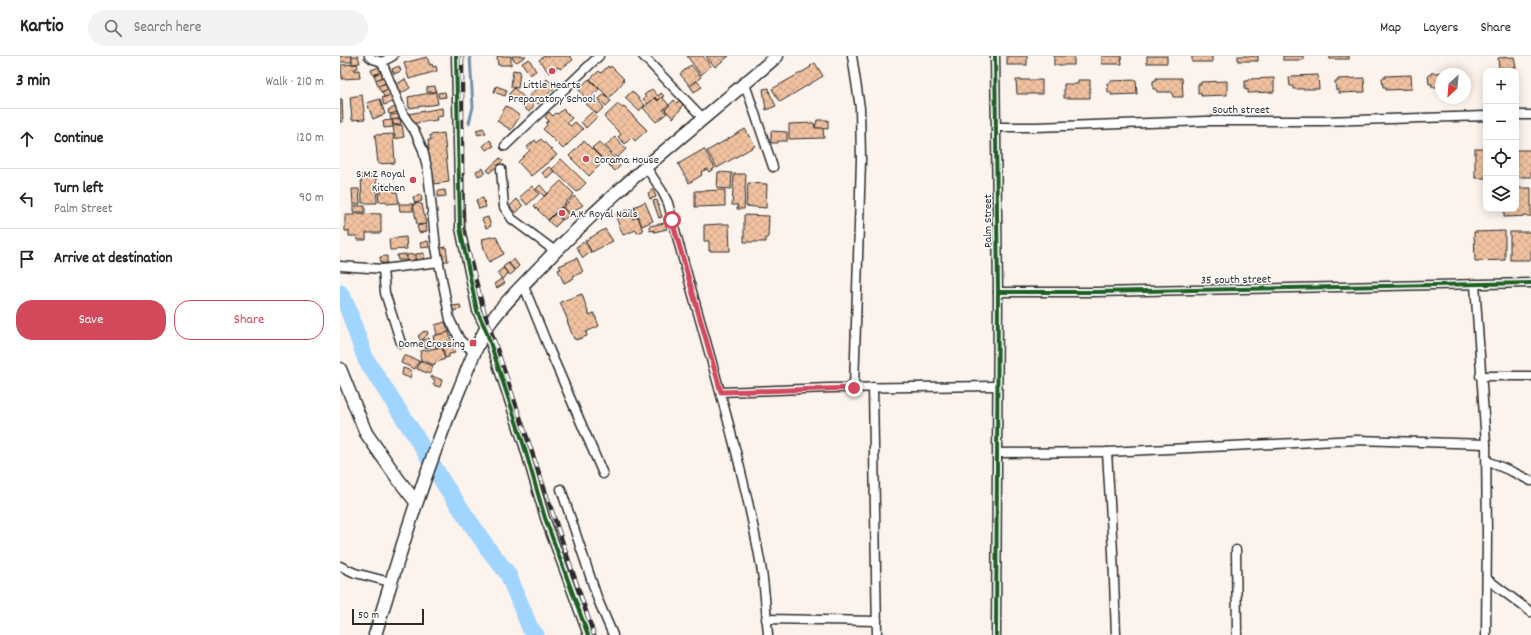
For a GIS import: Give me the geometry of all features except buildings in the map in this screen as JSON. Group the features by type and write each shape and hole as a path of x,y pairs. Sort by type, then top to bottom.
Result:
{"main road":[{"path":"374,635 416,502 439,437 475,353 489,325 523,284 555,251 646,167 777,56"},
{"path":"340,369 366,433 416,502"}],"street":[{"path":"369,56 382,62 393,56"},
{"path":"456,56 460,228 477,311 486,330 524,446 545,518 588,635"},
{"path":"505,146 599,56"},
{"path":"643,56 703,118"},
{"path":"852,56 860,108 861,160 854,388"},
{"name":"Palm Street","path":"995,56 998,292 996,635"},
{"path":"382,62 403,114 415,132 423,150 428,172 436,248 450,320 460,340 475,353"},
{"path":"745,84 773,167"},
{"path":"1519,115 1531,115"},
{"name":"South street","path":"997,127 1205,121 1324,121 1483,116"},
{"path":"646,167 662,190 668,203 677,240 721,392 746,493 761,567 768,635"},
{"path":"501,169 504,207 512,219 555,251"},
{"path":"340,266 382,269 439,262"},
{"path":"382,269 385,293 401,343"},
{"name":"35 south street","path":"998,292 1096,292 1531,283"},
{"path":"523,284 550,351 604,474"},
{"path":"1475,284 1480,376 1487,461 1486,635"},
{"path":"1480,376 1531,376"},
{"path":"721,392 873,387 997,386"},
{"path":"873,387 877,635"},
{"path":"998,453 1107,452 1357,440 1486,444"},
{"path":"1107,452 1116,635"},
{"path":"1487,461 1531,481"},
{"path":"561,489 598,600 613,635"},
{"path":"1236,550 1237,635"},
{"path":"340,566 355,573 390,582"},
{"path":"1487,578 1531,612"},
{"path":"766,619 877,621"}],"waterway":[{"path":"469,123 473,107 470,56"},
{"path":"340,293 347,306 366,360 413,432 446,487 489,550 508,574 530,628 536,635"}],"railway":[{"path":"462,56 462,229 484,311 594,635"}],"cycle path":[{"path":"456,56 460,228 477,311 486,330 524,446 545,518 588,635"},
{"path":"995,56 998,292 996,635"},
{"path":"998,292 1096,292 1531,283"}],"place":[{"name":"Little Hearts Preparatory School","path":"552,71"},
{"name":"Corama House","path":"586,159"},
{"name":"S.M.Z Royal Kitchen","path":"413,180"},
{"name":"A.K. Royal Nails","path":"562,213"},
{"name":"Dome Crossing","path":"473,343"}],"route":[{"path":"672,220 706,344 721,392 854,388"}]}
